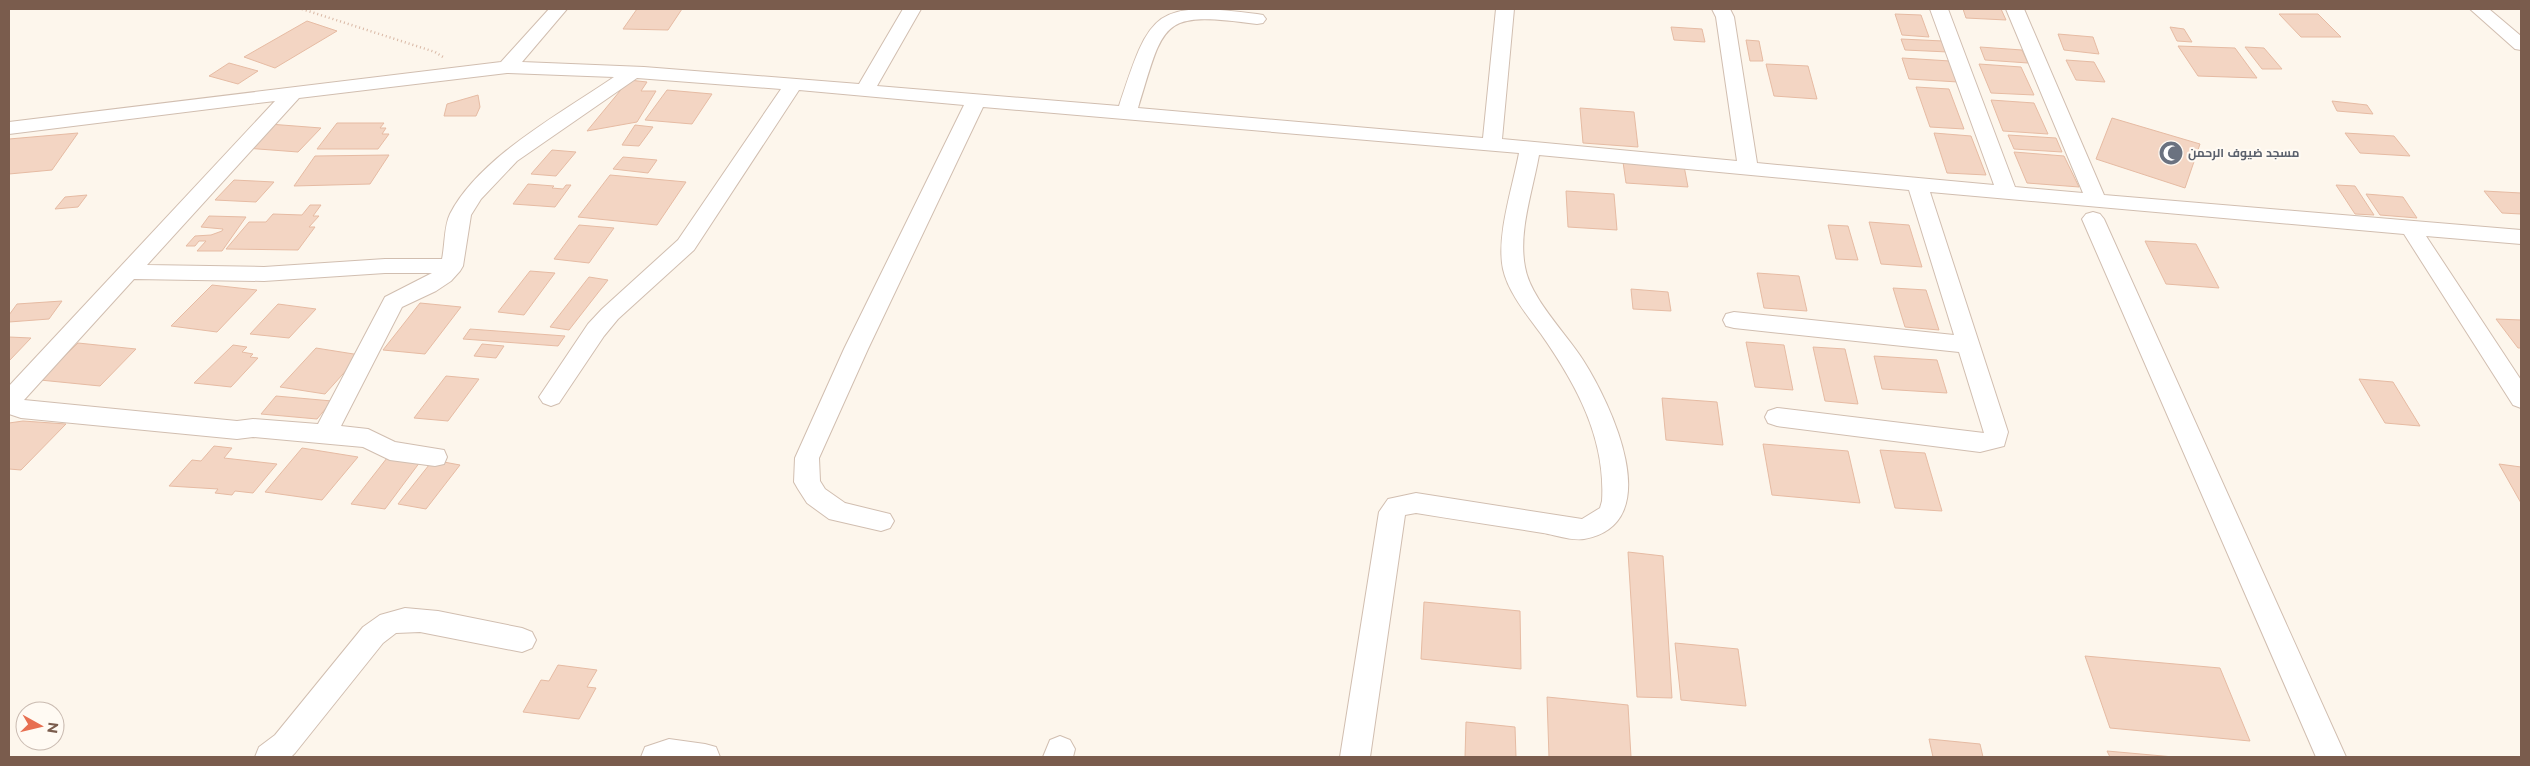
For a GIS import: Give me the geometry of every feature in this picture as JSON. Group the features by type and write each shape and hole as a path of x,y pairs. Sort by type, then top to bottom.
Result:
{"street":[{"path":"507,66 558,9"},
{"path":"864,91 912,9"},
{"path":"1492,145 1506,9"},
{"path":"1721,9 1724,17 1748,168"},
{"path":"1940,9 2007,192"},
{"path":"2015,9 2094,210 2331,757"},
{"path":"2479,9 2521,44"},
{"path":"1128,112 1152,38 1167,21 1179,16 1196,14 1257,19"},
{"path":"9,128 507,66 633,72 794,84 1530,148 2007,192 2094,210 2410,227 2521,237"},
{"path":"325,434 393,302 428,286 443,276 452,266 460,216 473,196 510,156 633,72"},
{"path":"551,397 596,330 610,314 686,245 794,84"},
{"path":"292,94 12,398 12,406 21,409 237,430 253,428 278,432 368,438 390,451 435,457"},
{"path":"881,522 838,512 816,496 807,482 807,458 856,349 976,101"},
{"path":"1355,757 1392,512 1397,506 1416,503 1583,529 1602,523 1610,515 1616,493 1607,434 1591,395 1572,360 1529,299 1514,270 1513,249 1530,148"},
{"path":"1777,417 1980,443 1990,442 1994,439 1996,432 1917,184"},
{"path":"2410,227 2521,399"},
{"path":"128,272 264,274 370,267 452,266"},
{"path":"370,267 393,302"},
{"path":"1734,320 1968,345"},
{"path":"270,757 285,744 373,635 389,622 403,619 428,621 522,640"},
{"path":"656,757 668,752 705,757"}],"path":[{"path":"302,9 435,52 467,72"}],"building":[{"path":"637,9 682,9 668,30 623,29"},
{"path":"1963,9 2001,9 2006,20 1966,18"},
{"path":"1895,14 1921,15 1929,37 1902,35"},
{"path":"2279,14 2318,14 2341,37 2301,37"},
{"path":"307,21 337,31 275,68 244,57"},
{"path":"1671,27 1702,29 1705,42 1674,40"},
{"path":"2170,27 2184,29 2192,42 2177,41"},
{"path":"2058,34 2093,37 2099,54 2064,50"},
{"path":"1901,39 1943,41 1948,52 1905,50"},
{"path":"1746,40 1759,41 1763,61 1750,61"},
{"path":"2178,46 2235,48 2257,78 2198,76"},
{"path":"1980,47 2022,50 2028,63 1985,60"},
{"path":"2245,47 2264,48 2282,69 2262,69"},
{"path":"1902,58 1950,61 1958,82 1909,79"},
{"path":"2066,60 2094,62 2105,82 2076,80"},
{"path":"229,63 258,71 238,84 209,76"},
{"path":"1766,64 1808,66 1817,99 1774,96"},
{"path":"1979,64 2021,67 2034,95 1991,93"},
{"path":"629,80 647,82 641,91 656,91 637,122 587,131"},
{"path":"1916,87 1949,89 1964,129 1930,127"},
{"path":"667,90 712,94 692,124 645,120"},
{"path":"478,95 480,107 476,116 444,116 447,104"},
{"path":"1991,100 2034,103 2048,134 2003,131"},
{"path":"2332,101 2367,105 2373,114 2337,111"},
{"path":"1580,108 1634,112 1638,147 1583,143"},
{"path":"2112,118 2200,144 2185,188 2096,159"},
{"path":"337,123 384,123 380,128 386,128 382,134 389,134 378,149 317,149"},
{"path":"269,124 321,128 298,152 245,148"},
{"path":"635,125 653,127 639,146 622,145"},
{"path":"78,133 52,170 9,174 9,139"},
{"path":"1934,133 1971,136 1986,175 1947,173"},
{"path":"2345,133 2394,136 2410,156 2360,153"},
{"path":"2008,135 2056,138 2062,152 2014,149"},
{"path":"552,150 576,152 556,176 531,174"},
{"path":"2014,152 2064,156 2079,187 2027,183"},
{"path":"389,155 370,184 294,186 315,156"},
{"path":"623,157 657,160 648,173 613,169"},
{"path":"1623,162 1684,166 1688,187 1626,183"},
{"path":"610,175 686,182 657,225 578,217"},
{"path":"234,180 274,182 256,202 215,200"},
{"path":"528,184 554,186 552,188 563,189 566,185 571,185 555,207 513,204"},
{"path":"2336,185 2355,186 2374,215 2355,214"},
{"path":"1566,191 1614,194 1617,230 1568,227"},
{"path":"2484,191 2521,193 2521,214 2502,213"},
{"path":"2366,194 2403,197 2417,218 2380,215"},
{"path":"87,195 78,207 55,209 65,197"},
{"path":"310,205 321,205 313,216 319,216 309,227 315,227 298,250 226,249 249,222 266,222 273,214 302,215"},
{"path":"209,216 246,217 222,251 197,251 206,241 199,241 195,246 186,246 195,236 211,235 222,231 223,229 201,227"},
{"path":"1869,222 1909,225 1922,267 1881,264"},
{"path":"579,225 614,228 589,263 554,259"},
{"path":"1828,225 1848,226 1858,260 1836,259"},
{"path":"2145,241 2196,244 2219,288 2166,284"},
{"path":"530,271 555,273 524,315 498,312"},
{"path":"1757,273 1799,276 1807,311 1764,308"},
{"path":"589,277 608,280 569,330 550,327"},
{"path":"212,285 257,290 217,332 171,326"},
{"path":"1893,288 1926,290 1939,330 1905,327"},
{"path":"1631,289 1668,292 1671,311 1633,309"},
{"path":"62,301 49,319 9,322 9,315 17,304"},
{"path":"420,303 461,307 425,354 383,350"},
{"path":"278,304 316,309 289,338 250,334"},
{"path":"2496,319 2521,320 2521,348 2518,348"},
{"path":"470,329 565,336 558,346 463,339"},
{"path":"9,337 31,338 9,361"},
{"path":"1746,342 1784,345 1793,390 1755,387"},
{"path":"78,343 136,349 100,386 40,380"},
{"path":"482,344 504,346 496,358 474,356"},
{"path":"233,345 247,347 242,352 253,354 250,357 258,358 231,387 194,383"},
{"path":"1813,347 1845,349 1858,404 1825,401"},
{"path":"316,348 360,355 325,394 280,387"},
{"path":"1874,356 1937,360 1947,393 1882,389"},
{"path":"446,376 479,379 448,421 414,418"},
{"path":"2359,379 2393,382 2420,426 2385,423"},
{"path":"276,396 332,401 317,419 261,414"},
{"path":"1662,398 1717,402 1723,445 1666,440"},
{"path":"23,421 66,424 21,470 9,469 9,423"},
{"path":"1763,444 1848,451 1860,503 1772,495"},
{"path":"214,446 232,448 224,458 277,464 253,493 235,491 232,495 215,493 218,489 169,486 192,460 201,461"},
{"path":"302,448 358,457 322,500 265,492"},
{"path":"1880,450 1925,453 1942,511 1895,508"},
{"path":"387,458 420,462 385,509 351,504"},
{"path":"433,460 460,465 426,509 398,504"},
{"path":"2499,464 2521,467 2521,503"},
{"path":"1628,552 1663,556 1672,698 1637,697"},
{"path":"1424,602 1520,611 1521,669 1421,659"},
{"path":"1675,643 1738,649 1746,706 1681,700"},
{"path":"2085,656 2220,668 2250,741 2110,728"},
{"path":"558,665 597,670 587,687 596,688 579,719 523,712 541,680 549,681"},
{"path":"1547,697 1628,705 1631,757 1549,757"},
{"path":"1466,722 1515,727 1516,757 1465,757"},
{"path":"1929,739 1980,744 1983,757 1933,757"},
{"path":"2107,751 2174,757 2110,757"}],"place":[{"name":"مسجد ضيوف الرحمن","path":"2171,153"}]}
